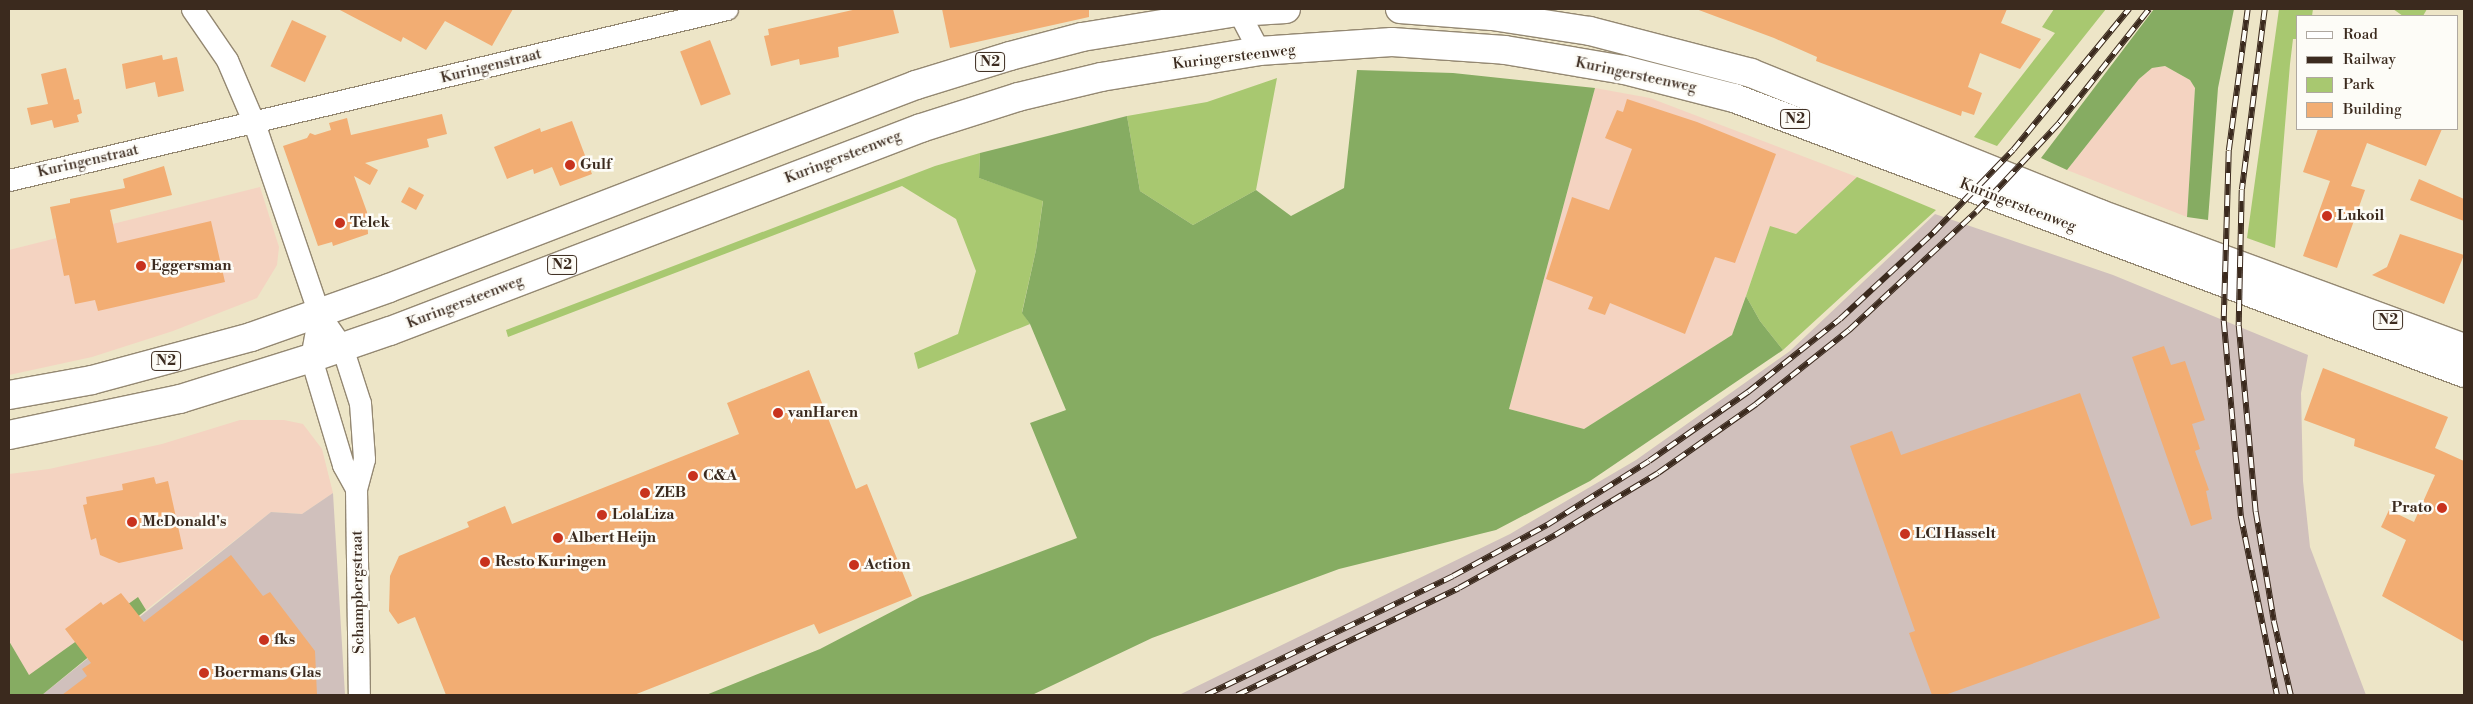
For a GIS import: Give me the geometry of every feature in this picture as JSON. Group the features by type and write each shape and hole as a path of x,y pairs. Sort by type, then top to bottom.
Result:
{"main road":[{"name":"Kuringersteenweg","path":"1400,9 1492,16 1590,31 1751,73 2100,214 2464,348"},
{"name":"N2","path":"9,395 178,358 319,314 916,85 1082,37 1258,10"},
{"name":"Kuringersteenweg","path":"9,435 180,399 311,358 930,125 1018,97 1101,77 1259,51 1392,42 1505,50 1624,70 1734,98 2464,373"}],"street":[{"path":"192,9 227,60 254,123 319,314 342,347"},
{"name":"Kuringenstraat","path":"9,180 727,9"},
{"path":"1258,10 1259,51"},
{"path":"311,358 319,314"},
{"name":"Schampbergstraat","path":"342,347 360,403 364,459 356,488 359,695"},
{"name":"Schampbergstraat","path":"311,358 343,465 356,488"}],"shaded area":[{"path":"2165,66 2190,80 2195,88 2187,217 2067,170 2139,79 2152,68"},
{"path":"1595,88 1650,98 1857,177 1796,234 1770,227 1732,335 1584,429 1509,409"},
{"path":"260,187 279,247 277,265 257,298 173,331 92,357 9,375 9,250"},
{"path":"1935,214 2113,275 2308,355 2301,393 2303,481 2310,547 2366,695 1179,695 1510,534 1636,460 1790,351"},
{"path":"240,420 284,420 303,424 322,449 333,493 302,514 271,512 146,610 138,598 29,676 9,641 9,474 49,469 162,444"},
{"path":"333,493 345,695 42,695 271,512 302,514"}],"green space":[{"path":"2054,9 2106,9 1997,146 1974,137 2055,33 2042,27"},
{"path":"2154,9 2234,9 2218,88 2208,220 2187,217 2195,88 2190,80 2165,66 2152,68 2139,79 2067,170 2041,158"},
{"path":"2279,9 2313,9 2312,15 2296,15 2296,39 2293,39 2290,64 2275,248 2247,238"},
{"path":"2393,9 2427,9 2424,15 2402,15"},
{"path":"1357,70 1453,73 1595,88 1509,409 1584,429 1732,335 1746,296 1760,321 1783,350 1590,481 1496,530 1339,569 1152,638 1032,695 706,695 820,649 920,597 1077,538 1030,423 1066,410 1030,324 1022,313 1036,250 1043,201 979,178 980,153 1127,116 1140,191 1193,225 1256,190 1291,216 1344,188"},
{"path":"1277,78 1256,190 1193,225 1140,191 1127,116 1207,102"},
{"path":"980,153 979,178 1043,200 1036,250 1022,312 1030,324 918,369 914,353 958,334 976,271 956,219 902,186 508,337 506,330 935,166"},
{"path":"1857,177 1936,210 1783,350 1760,321 1746,296 1770,226 1796,234"},
{"path":"138,597 146,610 42,695 9,695 9,641 29,675"}],"building":[{"path":"338,9 513,9 492,46 445,21 426,50 403,37 401,42"},
{"path":"857,9 893,9 899,33 838,47 839,57 800,65 799,59 771,66 764,36 769,35 768,29"},
{"path":"942,9 1089,9 1089,17 950,48"},
{"path":"1696,9 2007,9 2001,23 2041,39 2020,69 1980,53 1968,87 1982,93 1974,115 1962,111 1961,116 1816,61 1817,57 1774,38"},
{"path":"292,20 326,36 305,82 270,66"},
{"path":"710,40 731,94 701,106 680,51"},
{"path":"162,55 163,60 177,57 184,91 158,97 155,82 126,89 122,64"},
{"path":"66,68 74,100 79,99 82,113 77,115 79,122 54,128 52,120 31,125 27,108 48,104 41,74"},
{"path":"1627,99 1697,122 1776,154 1735,263 1715,257 1685,334 1610,303 1605,315 1588,309 1593,297 1546,279 1572,197 1609,210 1632,149 1605,138 1617,110 1623,112"},
{"path":"442,114 447,134 427,139 429,147 365,163 378,170 370,185 354,176 367,212 368,234 333,246 332,242 318,246 283,146 307,138 310,133 315,135 331,130 329,123 347,118 351,135"},
{"path":"572,121 592,174 560,186 552,167 534,174 533,169 507,179 494,147 540,128 541,132"},
{"path":"2318,130 2442,130 2426,166 2367,143 2351,186 2365,190 2337,268 2303,256 2330,181 2303,172"},
{"name":"Eggersman","path":"164,166 172,195 110,210 117,243 211,221 225,282 98,311 95,300 75,304 69,275 64,276 50,207 70,203 70,199 125,188 123,179"},
{"path":"2419,179 2464,199 2464,221 2410,200"},
{"path":"409,187 424,195 416,210 401,202"},
{"path":"2400,234 2464,255 2444,304 2372,275 2387,267"},
{"path":"2164,346 2171,365 2185,361 2205,420 2192,424 2200,449 2195,451 2209,490 2206,491 2212,519 2191,526 2132,357"},
{"path":"2323,368 2448,417 2435,448 2464,461 2464,642 2382,596 2406,540 2381,527 2389,510 2414,522 2435,475 2354,446 2355,439 2304,420"},
{"path":"809,370 856,489 867,484 912,596 819,634 814,624 634,695 446,695 415,617 398,624 389,611 390,576 399,556 469,527 467,522 505,506 512,524 739,434 727,403"},
{"path":"2080,393 2160,618 1945,695 1932,695 1909,633 1915,631 1850,446 1892,431 1901,455"},
{"name":"McDonald's","path":"154,477 156,484 168,481 183,549 119,563 100,555 96,538 91,540 83,505 87,504 86,497 123,490 122,484"},
{"path":"231,555 263,596 270,592 315,651 317,695 62,695 87,676 82,669 91,663 65,629 101,602 103,605 121,593 144,622"}],"railway":[{"path":"1206,695 1453,576 1547,525 1649,461 1748,392 1840,319 1933,233 2013,150 2129,9"},
{"path":"1237,695 1459,588 1555,535 1658,473 1756,404 1849,330 1976,212 2059,123 2149,9"},
{"path":"2248,9 2229,151 2224,321 2241,516 2277,695"},
{"path":"2265,9 2242,190 2239,326 2256,512 2274,621 2291,695"}],"place":[{"name":"Gulf","path":"570,165"},
{"name":"Lukoil","path":"2327,216"},
{"name":"Telek","path":"340,223"},
{"name":"Eggersman","path":"141,266"},
{"name":"vanHaren","path":"778,413"},
{"name":"C&A","path":"693,476"},
{"name":"ZEB","path":"645,493"},
{"name":"Prato","path":"2442,508"},
{"name":"LolaLiza","path":"602,515"},
{"name":"McDonald's","path":"132,522"},
{"name":"LCI Hasselt","path":"1905,534"},
{"name":"Albert Heijn","path":"558,538"},
{"name":"Resto Kuringen","path":"485,562"},
{"name":"Action","path":"854,565"},
{"name":"fks","path":"264,640"},
{"name":"Boermans Glas","path":"204,673"}]}
